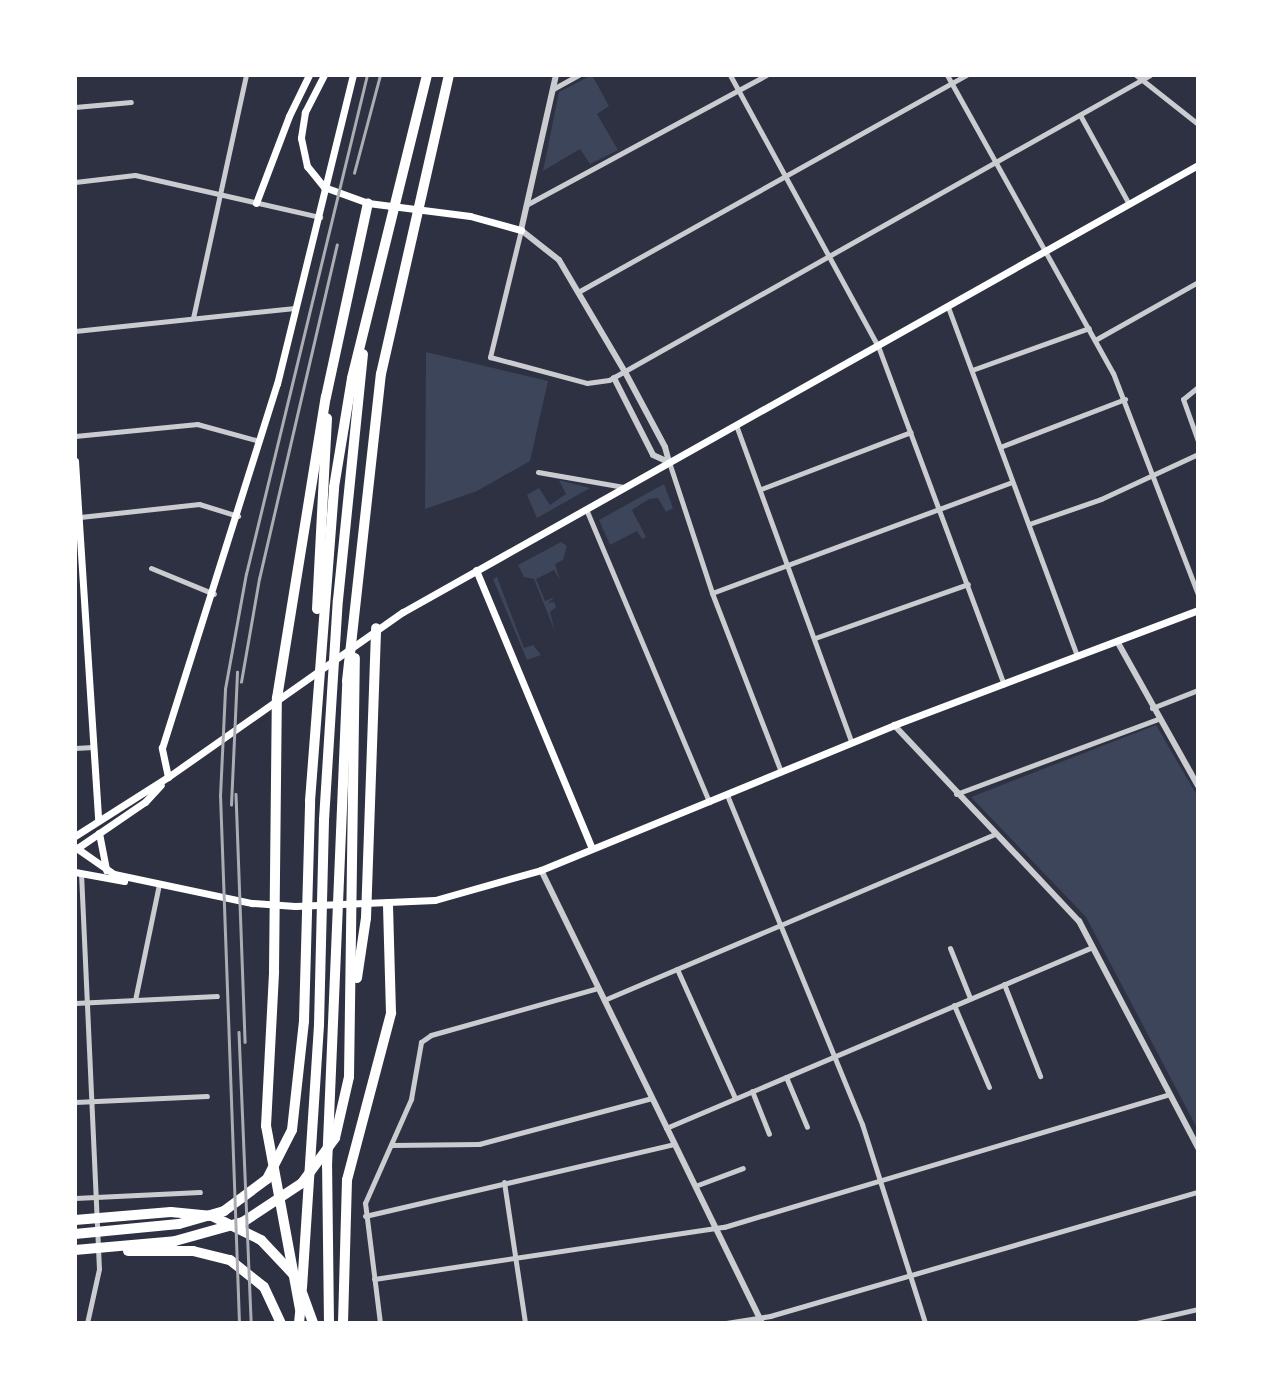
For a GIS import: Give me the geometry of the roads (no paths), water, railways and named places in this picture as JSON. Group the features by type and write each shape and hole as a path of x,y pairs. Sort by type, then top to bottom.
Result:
{"highway":[{"path":"75,1234 209,1217 245,1199 276,1166 292,1130 302,1052 319,644 338,456 427,75"},
{"path":"75,1251 198,1236 271,1207 302,1183 323,1159 346,1102 352,1002 354,641 363,516 381,374 449,75"},
{"path":"300,1309 266,1134 274,906 277,698 331,372 368,203"},
{"path":"299,1323 319,1025 324,836 338,600 366,329"},
{"path":"319,644 316,596 331,372"},
{"path":"352,1002 366,918 376,628"},
{"path":"329,1323 327,1190 338,834 346,681 354,641"},
{"path":"344,1323 347,1180 391,1013 384,904"},
{"path":"75,1220 180,1212 235,1224 261,1240 287,1265 302,1290 313,1323"},
{"path":"75,1251 206,1252 235,1263 264,1287 281,1323"}],"main road":[{"path":"256,203 289,116 310,75"},
{"path":"324,75 302,126 303,153 315,178 334,193 368,203 442,212 521,230"},
{"path":"169,777 162,748 238,516 320,217 353,75"},
{"path":"75,836 169,777 376,628 1198,165"},
{"path":"75,461 80,517 79,575 98,820"},
{"path":"476,570 592,848"},
{"path":"169,777 145,802 76,848 106,870 244,902 295,906 384,904 444,898 541,870 894,725 1198,610"},
{"path":"99,833 106,870"},
{"path":"78,872 159,884"}],"street":[{"path":"192,318 246,75"},
{"path":"556,75 489,358 587,383 614,378 625,372 1080,115 1138,78 1150,75"},
{"path":"553,89 578,75"},
{"path":"730,75 878,346 1003,684"},
{"path":"527,205 766,75"},
{"path":"947,75 1089,327 1125,399 1198,595"},
{"path":"578,292 967,75"},
{"path":"1138,78 1198,124"},
{"path":"75,107 131,102"},
{"path":"1080,115 1129,204"},
{"path":"75,181 135,175 320,217"},
{"path":"521,230 548,247 578,292 665,447 712,593 781,772"},
{"path":"1095,340 1198,282"},
{"path":"948,307 1077,656"},
{"path":"75,331 295,308"},
{"path":"972,370 1089,327"},
{"path":"614,378 653,455 669,462"},
{"path":"1198,387 1183,399 1198,441"},
{"path":"1000,447 1125,399"},
{"path":"75,436 197,424 259,441"},
{"path":"736,425 816,638 852,743"},
{"path":"761,489 911,432"},
{"path":"1029,524 1154,476 1198,454"},
{"path":"538,472 624,487"},
{"path":"712,593 1012,482"},
{"path":"80,517 199,504 238,516"},
{"path":"586,509 709,802"},
{"path":"151,568 214,594"},
{"path":"816,638 968,584"},
{"path":"1117,641 1158,719 1198,786"},
{"path":"1152,708 1198,690"},
{"path":"956,793 1158,719"},
{"path":"894,725 1079,921 1198,1148"},
{"path":"75,748 93,747"},
{"path":"727,794 834,1056 880,1179 925,1323"},
{"path":"98,820 99,833"},
{"path":"604,1000 996,834"},
{"path":"541,870 761,1320"},
{"path":"78,872 87,1002 99,1281 87,1323"},
{"path":"135,1000 159,884"},
{"path":"666,1128 1092,947"},
{"path":"950,948 970,999"},
{"path":"677,970 735,1098"},
{"path":"1004,984 1040,1076"},
{"path":"380,1323 365,1216 368,1192 414,1091 423,1040 598,988"},
{"path":"75,1003 217,996"},
{"path":"954,1005 989,1087"},
{"path":"786,1077 807,1127"},
{"path":"752,1091 769,1134"},
{"path":"374,1279 716,1229 1170,1094"},
{"path":"75,1102 207,1096"},
{"path":"391,1145 479,1144 652,1098"},
{"path":"365,1216 504,1182 536,1180 674,1144"},
{"path":"695,1186 743,1168"},
{"path":"504,1182 525,1323"},
{"path":"75,1198 200,1192"},
{"path":"726,1323 761,1320 1198,1192"},
{"path":"1137,1323 1198,1309"}],"railway":[{"path":"239,1323 220,796 225,689 246,574 367,75"},
{"path":"354,173 380,75"},
{"path":"241,682 259,579 337,245"},
{"path":"231,805 237,672"},
{"path":"236,794 245,1042"},
{"path":"239,1032 251,1323"}]}
